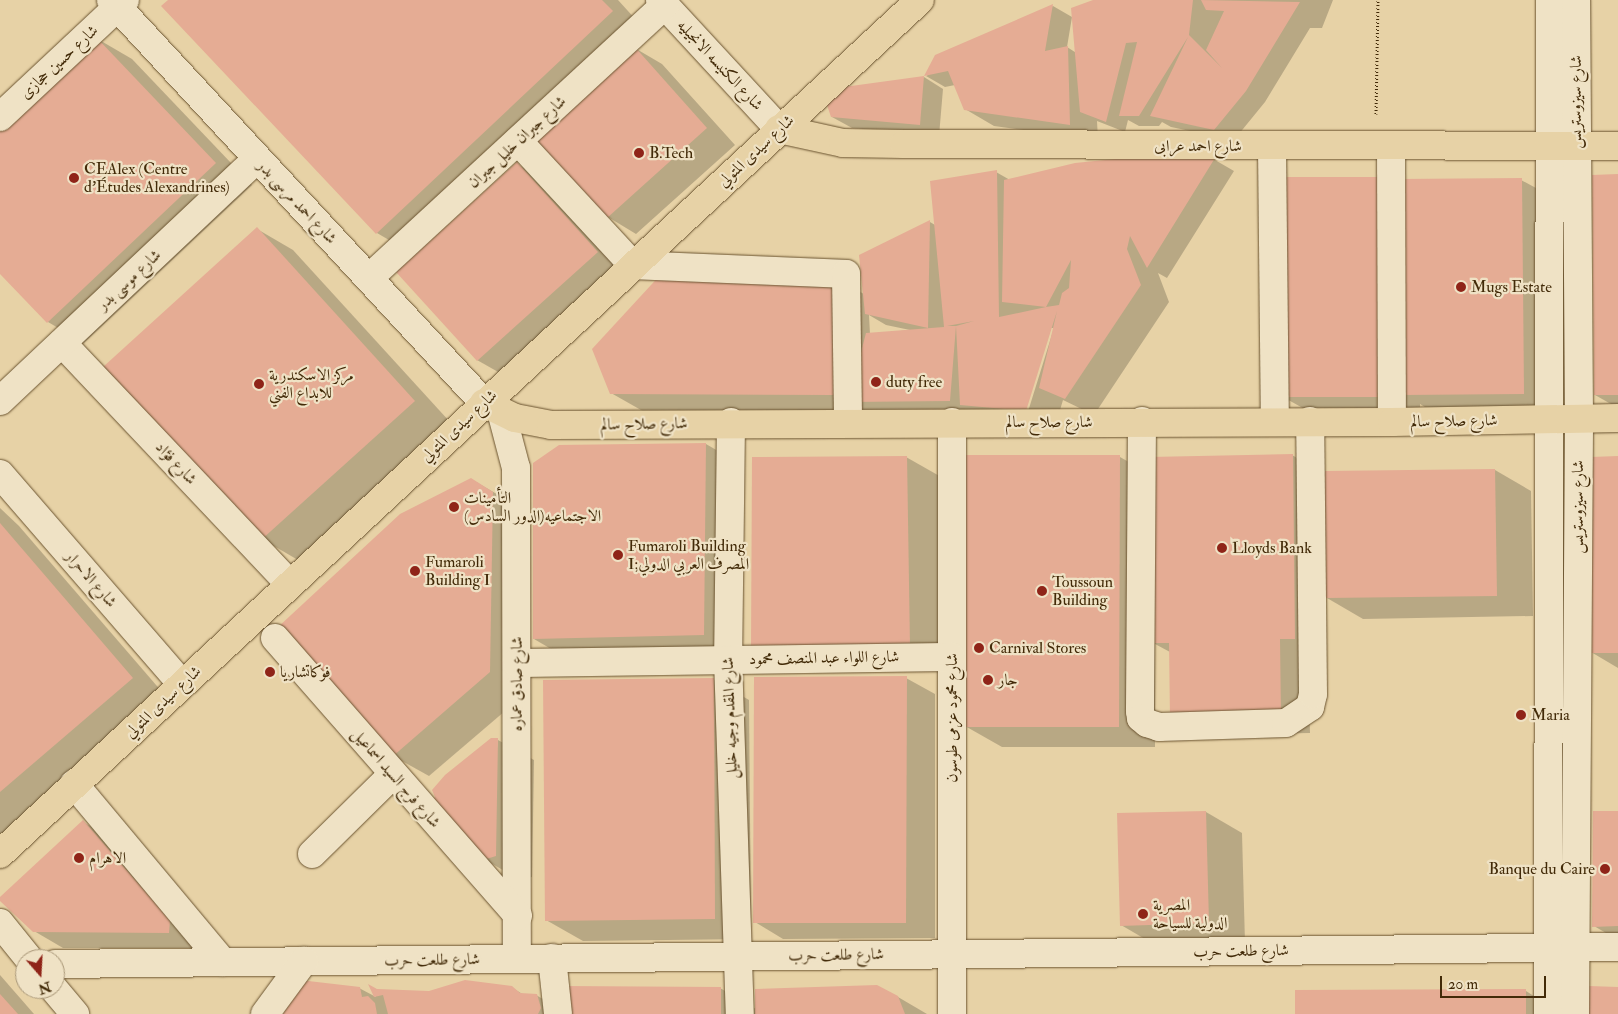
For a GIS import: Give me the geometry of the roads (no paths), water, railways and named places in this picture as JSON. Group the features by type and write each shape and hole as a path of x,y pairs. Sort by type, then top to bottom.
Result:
{"main road":[{"name":"شارع سيدى المتولي","path":"0,854 289,583 493,407 633,265 920,0"},
{"name":"شارع احمد عرابى","path":"780,130 843,143 1272,147 1618,146"},
{"name":"شارع صلاح سالم","path":"493,407 515,418 551,424 1142,421 1392,422 1618,418"}],"street":[{"name":"شارع سيزوستريس","path":"1548,1014 1550,0"},
{"name":"شارع سيزوستريس","path":"1575,1014 1579,419 1576,0"},
{"name":"شارع حسين حجازى","path":"0,117 118,2"},
{"name":"شارع احمد مرسى بدر","path":"118,2 369,278 493,407"},
{"name":"شارع الكنيسه الانجيليه","path":"662,3 780,130"},
{"name":"شارع جبران خليل جبران","path":"369,278 518,141 662,3"},
{"path":"518,141 633,265 846,274 848,423"},
{"path":"1272,147 1275,421"},
{"path":"1383,147 1392,422"},
{"name":"شارع موسى بدر","path":"0,401 258,158"},
{"name":"شارع فؤاد","path":"62,343 289,583"},
{"name":"شارع صادق عماره","path":"493,407 516,468 517,959"},
{"path":"1142,421 1140,711 1141,718 1147,723 1159,726 1286,723 1310,707 1313,694 1310,421"},
{"name":"شارع المقدم وجيه خليل","path":"731,422 728,659 740,1014"},
{"name":"شارع محمود عزمى طوسون","path":"952,422 952,1014"},
{"name":"شارع الاحرار","path":"0,474 182,684"},
{"name":"شارع فرج السيد اسماعيل","path":"275,638 518,916"},
{"name":"شارع اللواء عبد المنصف محمود","path":"517,663 952,657"},
{"path":"312,854 393,774"},
{"path":"74,784 223,962"},
{"path":"0,923 22,949"},
{"name":"شارع طلعت حرب","path":"65,964 1618,947"},
{"path":"552,958 558,1014"},
{"path":"265,1014 304,961"},
{"path":"62,999 74,1014"}],"place":[{"name":"B.Tech","path":"639,153"},
{"name":"CEAlex (Centre d'Études Alexandrines)","path":"74,178"},
{"name":"Mugs Estate","path":"1461,287"},
{"name":"duty free","path":"876,382"},
{"name":"مركز الاسكندرية للابداع الفني","path":"259,384"},
{"name":"التأمينات الاجتماعيه(الدور السادس)","path":"454,507"},
{"name":"Lloyds Bank","path":"1222,548"},
{"name":"Fumaroli Building I;المصرف العربي الدولي","path":"618,555"},
{"name":"Fumaroli Building I","path":"415,571"},
{"name":"Toussoun Building","path":"1042,591"},
{"name":"Carnival Stores","path":"979,648"},
{"name":"فوكاتشاريا","path":"270,672"},
{"name":"جار","path":"988,680"},
{"name":"Maria","path":"1521,715"},
{"name":"الاهرام","path":"79,858"},
{"name":"Banque du Caire","path":"1605,869"},
{"name":"المصرية الدولية للسياحة","path":"1143,914"}]}
